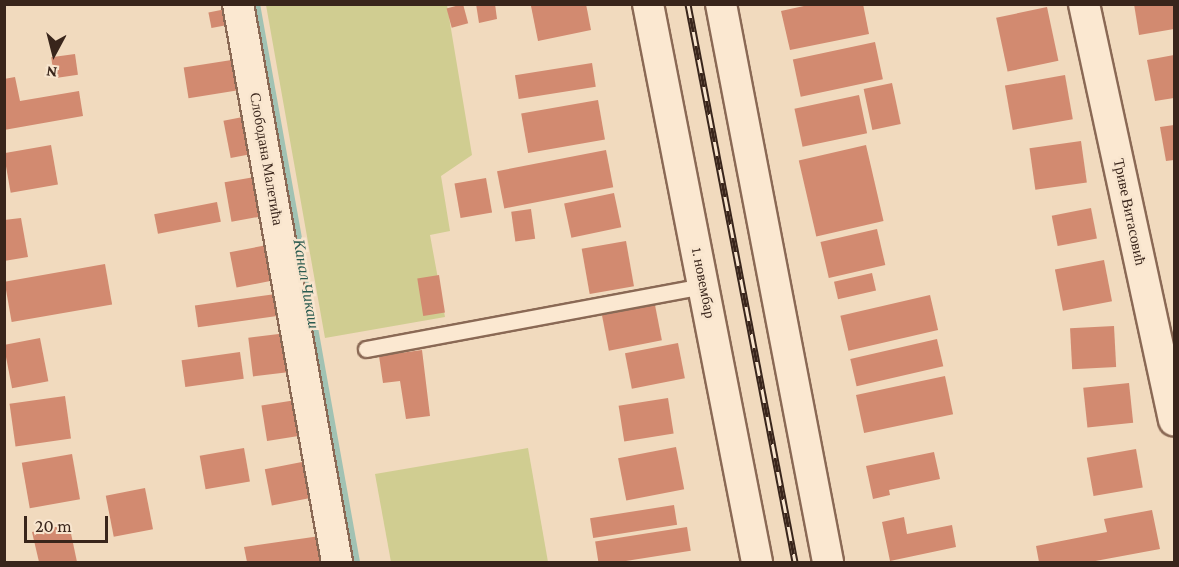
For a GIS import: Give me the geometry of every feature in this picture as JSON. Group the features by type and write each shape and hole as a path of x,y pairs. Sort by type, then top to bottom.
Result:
{"street":[{"name":"Слободана Малетића","path":"238,4 337,562"},
{"name":"1. новембар","path":"648,4 757,562"},
{"path":"721,4 828,562"},
{"name":"Триве Витасовић","path":"1084,4 1174,420"}],"lane":[{"path":"366,349 703,286"}],"shaded area":[{"path":"266,5 447,5 472,155 441,176 450,231 430,235 445,317 325,338"},
{"path":"528,448 548,562 391,562 375,474"}],"building":[{"path":"463,4 468,23 452,28 447,8"},
{"path":"476,4 495,4 497,19 479,23"},
{"path":"586,4 591,30 538,41 531,6"},
{"path":"813,4 863,4 869,34 790,50 781,11"},
{"path":"1134,4 1174,4 1174,29 1139,35"},
{"path":"1047,7 1058,61 1008,72 996,18"},
{"path":"231,8 234,24 211,28 208,12"},
{"path":"875,42 883,79 801,97 793,59"},
{"path":"75,54 78,75 54,78 51,57"},
{"path":"1174,55 1174,98 1155,101 1147,60"},
{"path":"238,59 243,90 189,98 184,68"},
{"path":"592,63 596,87 519,99 515,75"},
{"path":"1065,75 1073,119 1013,130 1005,86"},
{"path":"15,77 20,101 79,91 83,116 4,130 4,79"},
{"path":"892,83 901,124 872,130 864,89"},
{"path":"859,95 867,133 803,147 794,109"},
{"path":"598,100 605,139 528,153 521,114"},
{"path":"248,116 255,153 231,158 223,121"},
{"path":"1174,125 1174,160 1166,161 1160,127"},
{"path":"1081,141 1087,183 1035,190 1030,148"},
{"path":"51,145 58,184 11,193 4,153"},
{"path":"866,145 884,221 816,237 799,161"},
{"path":"606,150 613,187 504,208 497,171"},
{"path":"260,176 267,215 231,222 225,182"},
{"path":"486,178 492,212 461,218 454,184"},
{"path":"614,193 621,227 571,238 564,204"},
{"path":"217,202 221,222 158,234 154,214"},
{"path":"1091,208 1097,238 1058,246 1052,216"},
{"path":"531,209 535,239 515,241 511,212"},
{"path":"21,218 28,257 4,261 4,220"},
{"path":"877,229 885,265 829,278 820,242"},
{"path":"626,241 634,286 590,294 582,249"},
{"path":"267,245 274,280 237,288 230,252"},
{"path":"1104,260 1112,301 1063,311 1055,270"},
{"path":"105,264 112,304 12,322 5,282"},
{"path":"872,273 876,291 838,299 834,282"},
{"path":"439,275 445,313 423,316 417,278"},
{"path":"283,293 286,315 198,327 195,305"},
{"path":"930,295 938,330 848,351 840,316"},
{"path":"655,305 662,340 609,351 602,315"},
{"path":"1114,326 1116,367 1072,369 1070,328"},
{"path":"287,333 292,372 253,376 248,338"},
{"path":"40,338 48,381 12,388 4,345"},
{"path":"937,339 943,366 857,386 850,359"},
{"path":"678,343 685,378 632,389 625,353"},
{"path":"422,350 430,416 406,419 400,381 383,383 379,356"},
{"path":"240,352 244,379 185,387 182,360"},
{"path":"945,376 953,414 864,433 856,395"},
{"path":"1129,383 1133,423 1087,428 1083,388"},
{"path":"65,396 71,439 16,446 10,404"},
{"path":"668,398 674,434 624,441 619,406"},
{"path":"296,400 302,436 267,441 261,405"},
{"path":"676,447 684,489 626,500 618,458"},
{"path":"244,448 250,481 206,489 200,456"},
{"path":"1136,449 1143,487 1094,496 1087,458"},
{"path":"934,452 940,479 889,490 890,495 873,499 866,466"},
{"path":"72,454 80,499 30,508 22,463"},
{"path":"307,461 314,497 272,506 265,469"},
{"path":"145,488 153,529 114,537 106,496"},
{"path":"674,505 677,525 593,538 590,518"},
{"path":"1152,510 1160,549 1090,562 1039,562 1036,546 1107,532 1104,519"},
{"path":"904,517 907,534 952,525 956,547 890,561 882,522"},
{"path":"69,524 77,562 39,562 32,532"},
{"path":"687,527 691,551 619,562 598,562 595,542"},
{"path":"320,536 324,562 247,562 244,547"}],"waterway":[{"name":"Канал Чикаш","path":"256,4 356,562"}],"railway":[{"path":"688,4 795,562"}]}
